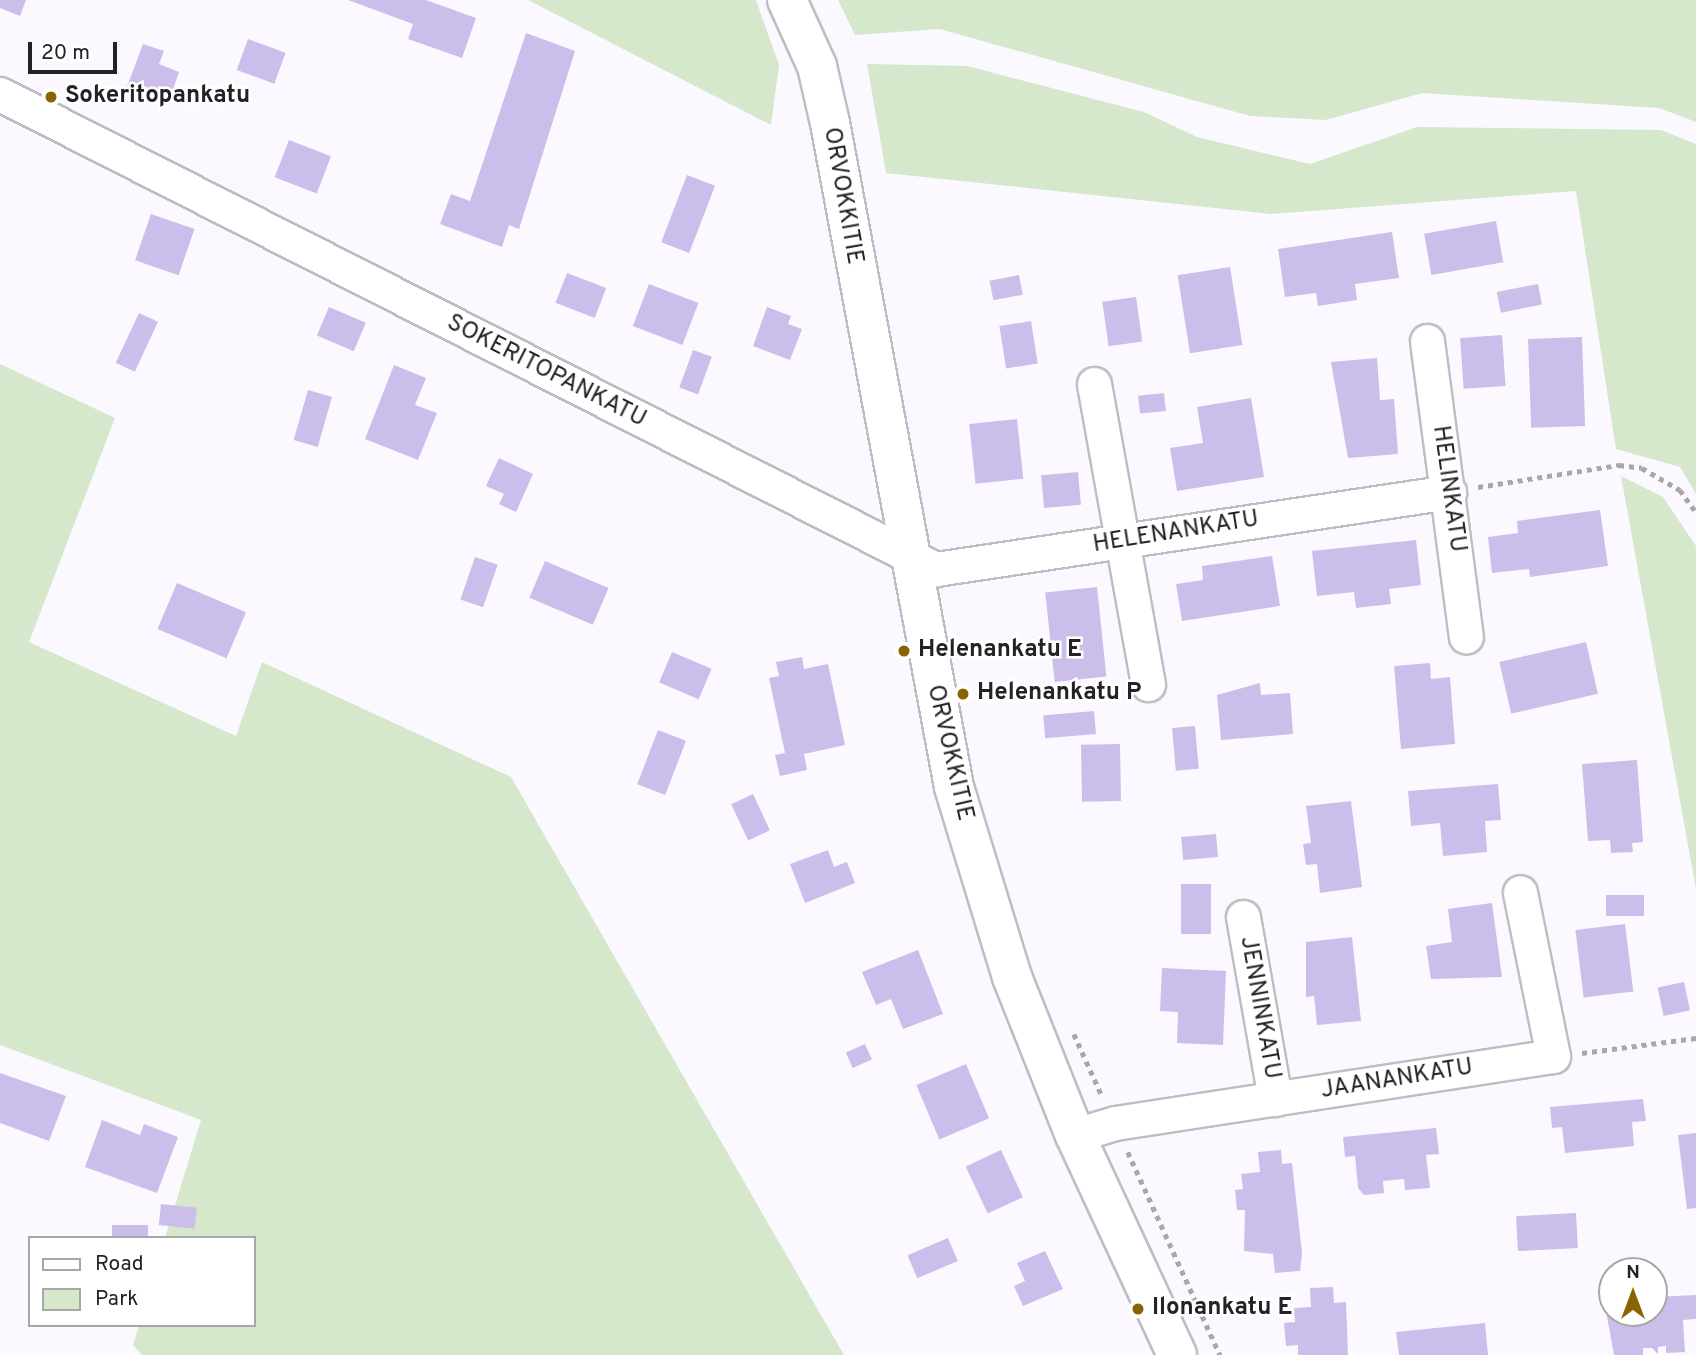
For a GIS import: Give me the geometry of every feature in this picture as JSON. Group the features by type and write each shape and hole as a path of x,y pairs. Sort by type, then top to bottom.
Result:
{"street":[{"name":"ORVOKKITIE","path":"787,0 817,66 827,112 905,553 954,787 989,908 1076,1135 1177,1355"},
{"name":"SOKERITOPANKATU","path":"0,94 905,553"},
{"name":"HELINKATU","path":"1427,341 1466,636"},
{"path":"1094,384 1126,540 1148,684"},
{"name":"HELENANKATU","path":"905,553 936,569 1449,492"},
{"path":"1520,892 1553,1056"},
{"name":"JENNINKATU","path":"1243,917 1275,1099"},
{"name":"JAANANKATU","path":"1076,1135 1115,1123 1553,1056"}],"path":[{"path":"1449,492 1619,465 1662,477 1696,512"},
{"path":"1069,1022 1220,1355"},
{"path":"1553,1056 1696,1038"}],"green space":[{"path":"528,0 756,0 779,65 771,125"},
{"path":"838,0 1696,0 1696,122 1659,108 1422,93 1326,120 1250,116 940,29 855,35"},
{"path":"867,64 967,66 1144,112 1197,137 1310,164 1417,127 1661,130 1696,144 1696,494 1680,467 1616,449 1576,191 1271,214 886,173"},
{"path":"0,364 115,418 29,642 236,736 262,662 511,777 844,1355 142,1355 133,1345 138,1327 256,1327 256,1236 166,1236 201,1120 0,1045"},
{"path":"1621,476 1663,497 1696,546 1696,889"}],"building":[{"path":"0,0 26,0 20,16 0,8"},
{"path":"348,0 426,0 476,18 462,58 408,39 413,24"},
{"path":"526,33 575,51 519,229 509,225 502,247 440,224 451,194 470,201"},
{"path":"248,39 286,53 274,84 237,70"},
{"path":"143,44 164,51 159,64 179,72 169,101 127,87"},
{"path":"289,140 331,156 317,193 275,177"},
{"path":"687,175 715,186 689,253 661,242"},
{"path":"151,214 194,229 179,275 135,260"},
{"path":"1496,221 1503,262 1431,275 1424,234"},
{"path":"1392,232 1399,278 1355,284 1357,300 1318,306 1316,293 1285,297 1278,249"},
{"path":"1230,267 1242,345 1190,353 1178,275"},
{"path":"567,273 606,288 595,318 556,303"},
{"path":"1019,275 1023,295 993,300 990,281"},
{"path":"649,284 698,303 682,345 633,326"},
{"path":"1538,284 1542,305 1501,313 1497,292"},
{"path":"1136,297 1142,342 1109,346 1102,302"},
{"path":"329,307 366,323 354,351 317,336"},
{"path":"767,307 791,316 788,324 802,329 790,360 753,346"},
{"path":"139,313 158,322 135,372 116,363"},
{"path":"1031,321 1038,363 1006,368 999,326"},
{"path":"1502,335 1506,386 1464,389 1460,338"},
{"path":"1582,337 1585,426 1531,428 1528,339"},
{"path":"693,350 712,357 698,394 679,388"},
{"path":"1377,358 1380,400 1394,399 1398,454 1348,458 1331,362"},
{"path":"394,365 426,378 415,405 437,413 418,460 365,439"},
{"path":"308,390 332,397 318,447 294,440"},
{"path":"1164,393 1166,411 1140,414 1138,396"},
{"path":"1251,398 1264,477 1177,491 1170,448 1203,443 1197,407"},
{"path":"1017,419 1023,479 976,484 969,424"},
{"path":"499,458 533,474 516,512 499,504 504,494 486,486"},
{"path":"1078,472 1081,505 1044,508 1041,475"},
{"path":"1600,510 1608,566 1530,577 1529,569 1492,573 1488,537 1518,533 1517,521"},
{"path":"1416,540 1421,585 1389,589 1391,604 1356,608 1354,592 1317,596 1312,551"},
{"path":"1272,556 1280,606 1182,621 1176,584 1203,580 1202,566"},
{"path":"475,557 498,565 483,607 460,600"},
{"path":"545,561 609,588 593,625 529,598"},
{"path":"177,583 246,612 227,658 157,629"},
{"path":"1097,587 1106,677 1055,682 1045,592"},
{"path":"1586,642 1598,694 1511,714 1499,662"},
{"path":"672,652 712,669 699,699 659,682"},
{"path":"802,657 804,669 828,664 845,745 804,754 807,770 780,776 775,755 785,753 769,678 779,676 776,662"},
{"path":"1430,663 1431,679 1450,677 1455,744 1401,749 1394,666"},
{"path":"1260,683 1261,695 1290,693 1293,734 1221,740 1217,695"},
{"path":"1094,711 1096,734 1045,738 1043,715"},
{"path":"1195,726 1199,769 1176,771 1172,728"},
{"path":"658,730 686,741 665,795 637,784"},
{"path":"1120,744 1121,801 1082,802 1081,745"},
{"path":"1637,760 1643,842 1632,843 1633,852 1611,853 1610,840 1588,841 1582,764"},
{"path":"1498,784 1501,820 1485,821 1487,852 1443,856 1440,823 1411,826 1408,791"},
{"path":"753,794 770,830 748,840 731,804"},
{"path":"1351,801 1362,887 1320,893 1317,864 1306,865 1303,844 1311,843 1306,806"},
{"path":"1216,834 1218,857 1183,860 1181,837"},
{"path":"828,850 834,867 847,862 855,883 805,903 790,864"},
{"path":"1181,884 1211,884 1211,934 1181,934"},
{"path":"1606,895 1644,895 1644,916 1606,916"},
{"path":"1492,903 1502,977 1431,979 1426,946 1452,942 1448,909"},
{"path":"1625,924 1633,991 1584,998 1575,930"},
{"path":"1352,937 1361,1021 1317,1025 1314,996 1306,997 1306,942"},
{"path":"918,950 943,1014 903,1029 891,999 876,1005 862,972"},
{"path":"1162,968 1226,971 1223,1045 1177,1043 1178,1012 1160,1011"},
{"path":"1684,982 1690,1010 1664,1016 1658,988"},
{"path":"865,1044 872,1060 853,1068 846,1053"},
{"path":"966,1064 989,1118 939,1139 916,1085"},
{"path":"0,1073 66,1096 49,1141 0,1123"},
{"path":"1643,1099 1646,1121 1632,1122 1634,1146 1565,1153 1562,1127 1552,1128 1550,1107"},
{"path":"102,1120 140,1135 144,1124 178,1137 157,1193 85,1167"},
{"path":"1436,1128 1439,1154 1426,1155 1430,1188 1405,1190 1404,1179 1383,1181 1384,1193 1364,1195 1358,1188 1355,1156 1345,1157 1343,1137"},
{"path":"1696,1133 1696,1208 1687,1209 1678,1135"},
{"path":"1001,1150 1023,1197 988,1214 966,1166"},
{"path":"1281,1150 1282,1164 1292,1163 1302,1253 1300,1271 1275,1273 1273,1254 1244,1251 1245,1210 1237,1210 1235,1190 1243,1189 1241,1174 1260,1172 1258,1152"},
{"path":"161,1204 197,1208 195,1229 159,1225"},
{"path":"1576,1213 1578,1248 1518,1251 1516,1216"},
{"path":"112,1225 148,1225 148,1236 112,1236"},
{"path":"948,1238 958,1261 917,1278 907,1255"},
{"path":"1045,1251 1063,1289 1023,1306 1014,1286 1025,1281 1017,1263"},
{"path":"1333,1287 1334,1303 1346,1302 1348,1355 1298,1355 1298,1345 1286,1346 1284,1323 1295,1322 1294,1308 1311,1307 1310,1288"},
{"path":"1696,1295 1696,1319 1683,1320 1685,1352 1666,1353 1666,1346 1658,1347 1658,1354 1652,1348 1643,1348 1643,1355 1614,1355 1609,1327 1668,1327 1668,1296"},
{"path":"1485,1323 1488,1355 1399,1355 1396,1332"}],"place":[{"name":"Sokeritopankatu","path":"51,97"},
{"name":"Helenankatu E","path":"904,651"},
{"name":"Helenankatu P","path":"963,694"},
{"name":"Ilonankatu E","path":"1138,1309"}]}
